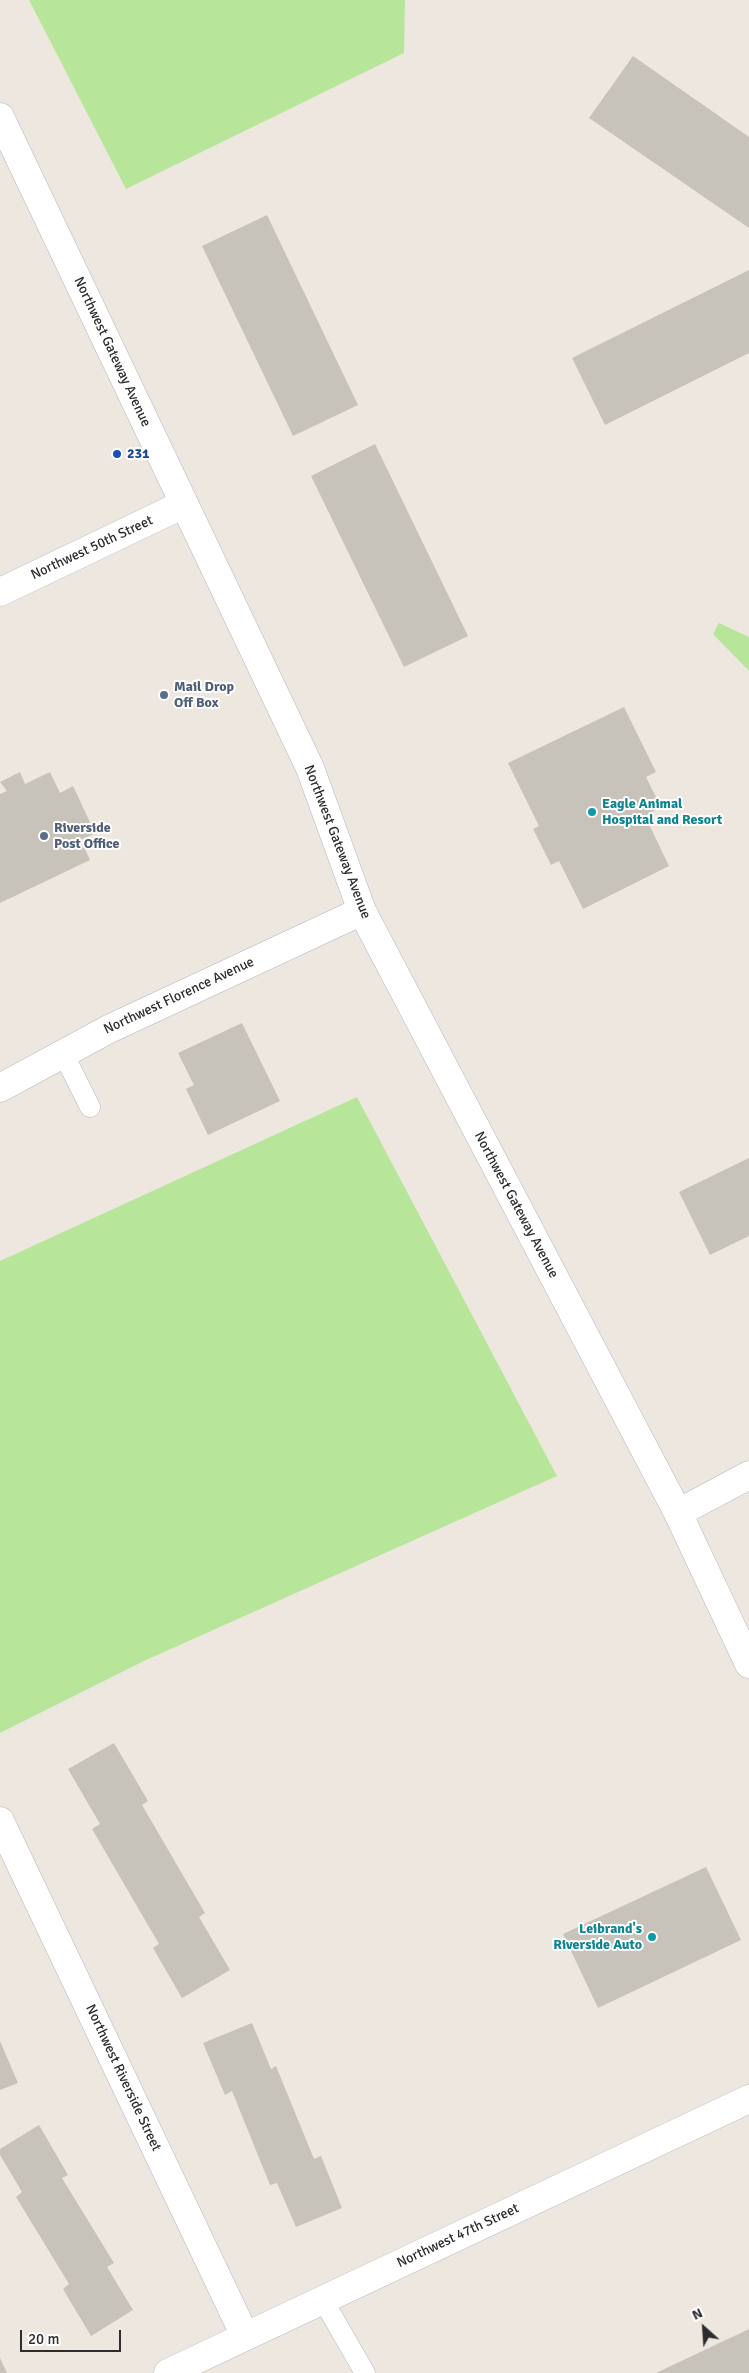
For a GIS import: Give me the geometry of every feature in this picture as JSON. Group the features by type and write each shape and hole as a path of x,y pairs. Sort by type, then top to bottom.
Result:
{"street":[{"name":"Northwest Gateway Avenue","path":"0,117 310,768 362,911 678,1513 749,1664"},
{"name":"Northwest 50th Street","path":"0,592 184,504"},
{"name":"Northwest Florence Avenue","path":"0,1088 112,1027 362,911"},
{"path":"678,1513 749,1475"},
{"name":"Northwest Riverside Street","path":"0,1821 245,2336"},
{"name":"Northwest 47th Street","path":"168,2373 749,2099"}],"lane":[{"path":"63,1054 90,1108"},
{"path":"323,2300 365,2373"}],"green space":[{"path":"29,0 405,0 404,53 126,189"},
{"path":"719,623 749,637 749,671 713,634"},
{"path":"357,1097 557,1476 144,1661 0,1733 0,1261"}],"building":[{"path":"633,56 749,137 749,228 589,118"},
{"path":"267,215 358,405 293,436 202,246"},
{"path":"749,270 749,353 605,425 572,358"},
{"path":"375,444 468,636 404,667 311,476"},
{"name":"Eagle Animal Hospital and Resort","path":"624,707 656,772 646,777 661,807 645,816 669,866 583,909 559,861 551,865 533,829 539,826 508,763"},
{"name":"Riverside Post Office","path":"20,772 25,784 50,772 60,793 73,786 95,833 81,840 90,860 0,903 0,794 7,791 0,782"},
{"path":"242,1023 280,1101 208,1135 186,1089 194,1085 178,1053"},
{"path":"749,1158 749,1236 710,1255 679,1192"},
{"path":"114,1743 148,1801 142,1805 205,1913 199,1917 230,1970 182,1998 153,1948 159,1944 92,1829 100,1824 68,1769"},
{"name":"Leibrand's Riverside Auto","path":"706,1867 741,1940 598,2008 563,1934"},
{"path":"252,2023 271,2069 276,2066 314,2159 321,2156 342,2208 296,2227 277,2183 270,2185 232,2091 225,2095 203,2043"},
{"path":"0,2041 18,2083 0,2090"},
{"path":"39,2125 68,2175 62,2178 114,2263 107,2267 133,2310 91,2336 63,2289 69,2284 16,2197 22,2192 0,2155 0,2149"},
{"path":"749,2329 749,2373 656,2373"},
{"path":"0,2358 7,2373 0,2373"}],"place":[{"name":"231","path":"117,454"},
{"name":"Mail Drop Off Box","path":"164,695"},
{"name":"Eagle Animal Hospital and Resort","path":"592,812"},
{"name":"Riverside Post Office","path":"44,836"},
{"name":"Leibrand's Riverside Auto","path":"652,1937"}]}
